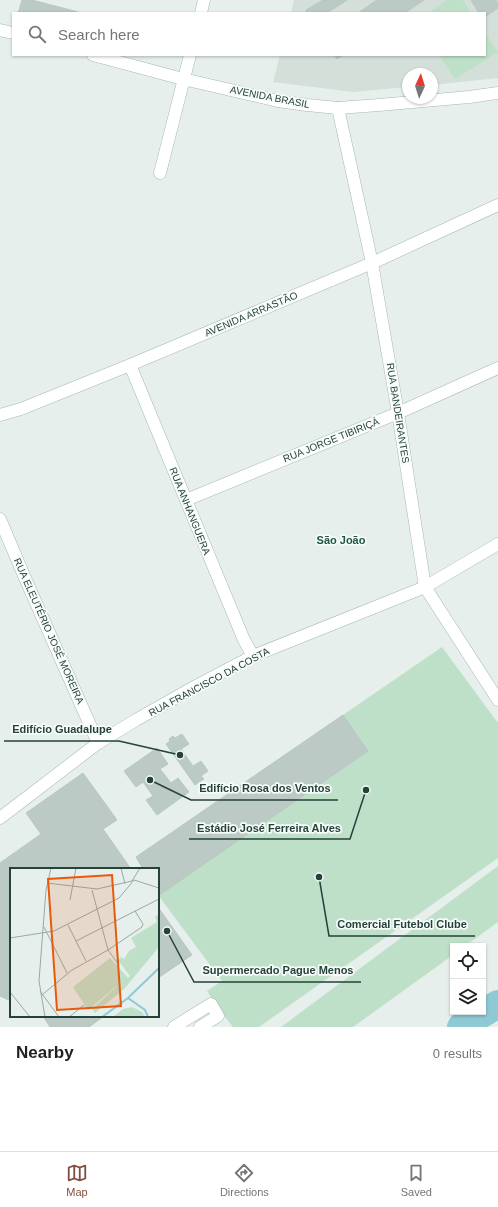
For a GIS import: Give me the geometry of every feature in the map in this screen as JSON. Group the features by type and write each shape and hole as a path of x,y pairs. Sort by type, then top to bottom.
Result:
{"street":[{"path":"201,12 204,0"},
{"path":"0,30 12,33"},
{"name":"AVENIDA BRASIL","path":"97,56 183,79 278,101 338,108 469,97 498,93"},
{"path":"160,172 190,56"},
{"name":"RUA BANDEIRANTES","path":"338,108 372,263 398,413 425,587 498,700"},
{"name":"AVENIDA ARRASTÃO","path":"0,415 21,410 372,263 498,205"},
{"name":"RUA ANHANGUERA","path":"130,365 244,640 253,656"},
{"name":"RUA JORGE TIBIRIÇÁ","path":"186,500 398,413 498,368"},
{"name":"RUA ELEUTÉRIO JOSÉ MOREIRA","path":"0,519 98,743"},
{"name":"RUA FRANCISCO DA COSTA","path":"0,818 98,743 196,686 253,656 425,587 498,544"},
{"path":"174,1027 211,1004 218,1016 200,1027"}],"shaded area":[{"path":"294,0 498,0 498,78 438,84 438,68 402,68 402,88 353,92 273,82 280,56 486,56 486,12 291,12"}],"green space":[{"path":"447,0 463,0 470,12 429,12"},
{"path":"486,34 498,52 455,79 440,56 486,56"},
{"path":"442,647 498,723 498,858 259,1027 233,1027 218,1008 207,991 222,981 159,896 159,868 142,868 136,857"},
{"path":"498,866 498,922 469,943 450,943 450,957 353,1027 281,1027"}],"building":[{"path":"22,0 32,0 78,12 18,12"},
{"path":"323,0 347,0 329,12 307,12 306,10"},
{"path":"377,0 424,0 406,12 359,12"},
{"path":"471,0 496,0 498,8 486,16 486,12 478,12"},
{"path":"343,715 368,751 159,895 159,868 142,868 136,857"},
{"path":"182,734 189,744 181,749 193,766 201,761 208,771 201,776 204,779 195,785 166,744 173,736 175,738"},
{"path":"157,748 168,764 160,769 171,783 178,778 189,792 157,815 146,800 153,796 143,782 136,787 124,771"},
{"path":"83,773 117,820 103,829 130,868 10,868 10,1001 0,996 0,863 41,834 26,813"},
{"path":"159,908 192,955 159,977"},
{"path":"44,1017 103,1017 89,1027 50,1027"}],"waterway":[{"path":"461,1027 498,1004"}],"place":[{"name":"Edifício Guadalupe","path":"180,755"},
{"name":"Edifício Rosa dos Ventos","path":"150,780"},
{"name":"Estádio José Ferreira Alves","path":"366,790"},
{"name":"Comercial Futebol Clube","path":"319,877"},
{"name":"Supermercado Pague Menos","path":"167,931"}],"district":[{"name":"São João","path":"341,540"}]}
